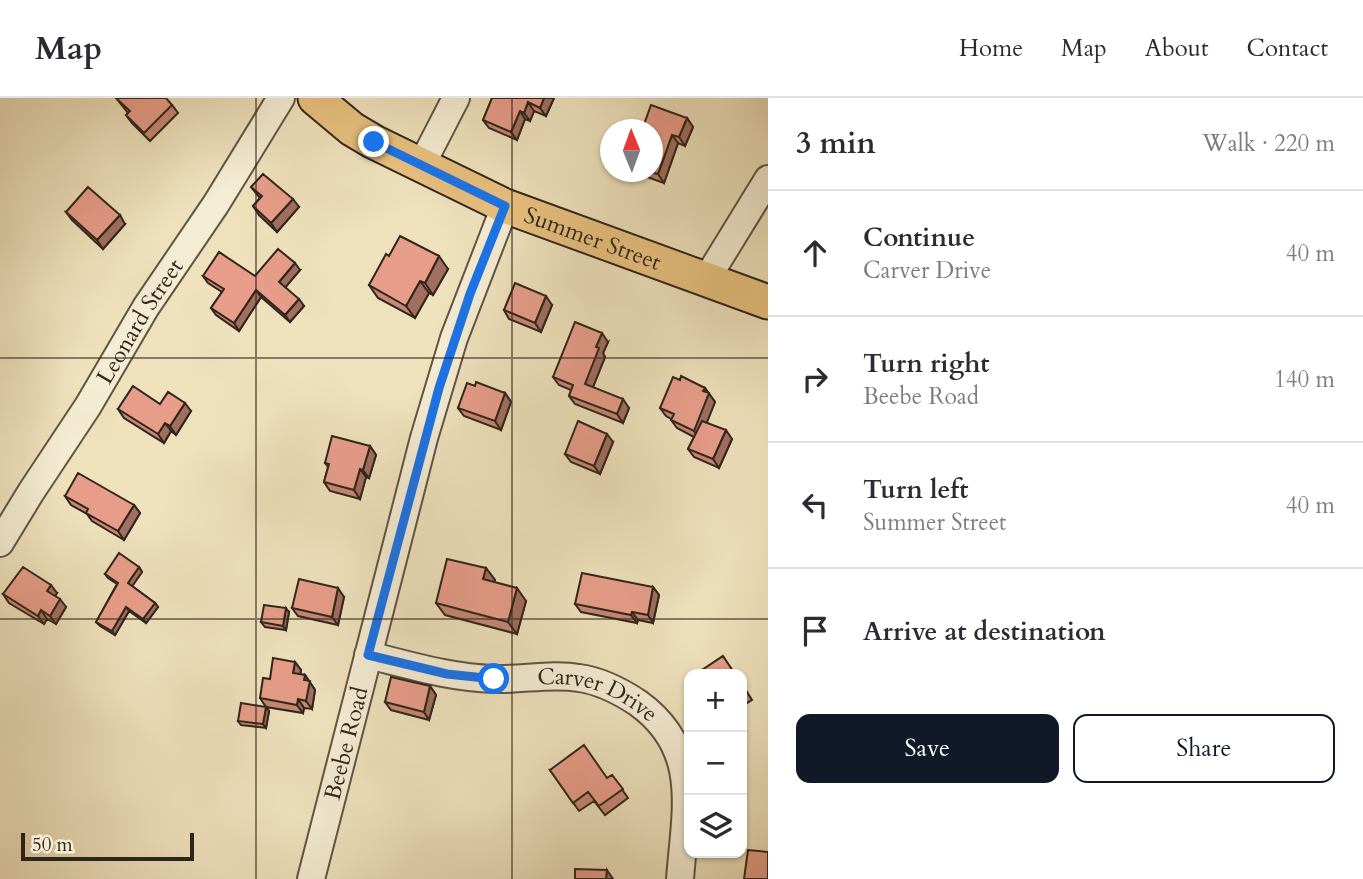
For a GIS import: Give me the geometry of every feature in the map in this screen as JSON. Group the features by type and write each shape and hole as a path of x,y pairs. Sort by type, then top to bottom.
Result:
{"main road":[{"name":"Summer Street","path":"315,98 352,130 505,206 768,302"}],"street":[{"name":"Leonard Street","path":"0,543 88,406 146,307 216,204 281,98"},
{"path":"422,164 456,98"},
{"path":"706,280 768,179"},
{"name":"Beebe Road","path":"311,879 439,388 466,305 505,206"},
{"name":"Carver Drive","path":"368,655 470,677 577,677 613,688 643,707 670,735 679,751 685,775 686,799 680,879"}],"building":[{"path":"116,98 166,98 172,105 144,133 126,115 130,111"},
{"path":"492,98 544,98 540,108 528,102 524,113 520,111 511,132 483,120"},
{"path":"651,105 687,118 679,137 672,135 663,160 663,119 646,119"},
{"path":"263,174 293,199 271,223 253,206 262,196 251,187"},
{"path":"88,187 120,215 97,240 66,212"},
{"path":"400,236 439,256 425,283 420,281 406,306 369,285 386,254 389,256"},
{"path":"278,249 295,263 279,282 299,299 285,315 256,290 234,323 211,308 224,289 203,276 219,252 255,276"},
{"path":"515,283 546,296 535,323 504,310"},
{"path":"575,322 602,333 585,384 623,399 617,414 569,396 573,385 553,377"},
{"path":"681,376 705,388 703,391 709,393 694,431 671,420 674,414 660,408 673,377 680,380"},
{"path":"476,382 505,393 495,421 458,408 467,383 475,386"},
{"path":"133,386 160,404 168,392 185,403 170,426 165,423 158,434 118,409"},
{"path":"578,421 607,434 594,466 565,454"},
{"path":"702,421 726,430 713,459 688,449"},
{"path":"332,436 370,446 354,490 324,482 329,464 325,463"},
{"path":"78,473 134,505 118,531 86,513 88,509 65,496"},
{"path":"119,553 139,567 128,583 155,603 143,619 126,607 112,631 96,622 118,583 105,574"},
{"path":"447,559 486,568 483,579 517,588 508,622 436,603"},
{"path":"23,567 51,585 47,591 60,599 50,616 41,610 38,616 3,594"},
{"path":"582,573 653,587 648,615 632,612 631,615 575,604"},
{"path":"299,579 338,588 332,617 292,608"},
{"path":"264,605 286,608 283,626 261,622"},
{"path":"723,656 732,669 704,669"},
{"path":"273,658 295,662 293,673 305,675 304,680 310,681 306,701 298,699 297,705 260,698 263,678 270,679"},
{"path":"391,677 430,686 424,712 385,702"},
{"path":"241,703 266,707 263,724 238,721"},
{"path":"584,745 607,778 612,775 623,789 599,806 588,792 573,803 550,770"},
{"path":"748,850 768,852 768,879 744,879"},
{"path":"575,869 607,870 606,879 575,879"}],"route":[{"path":"374,142 505,206 454,338 424,438 368,655 447,674 494,679"}]}
